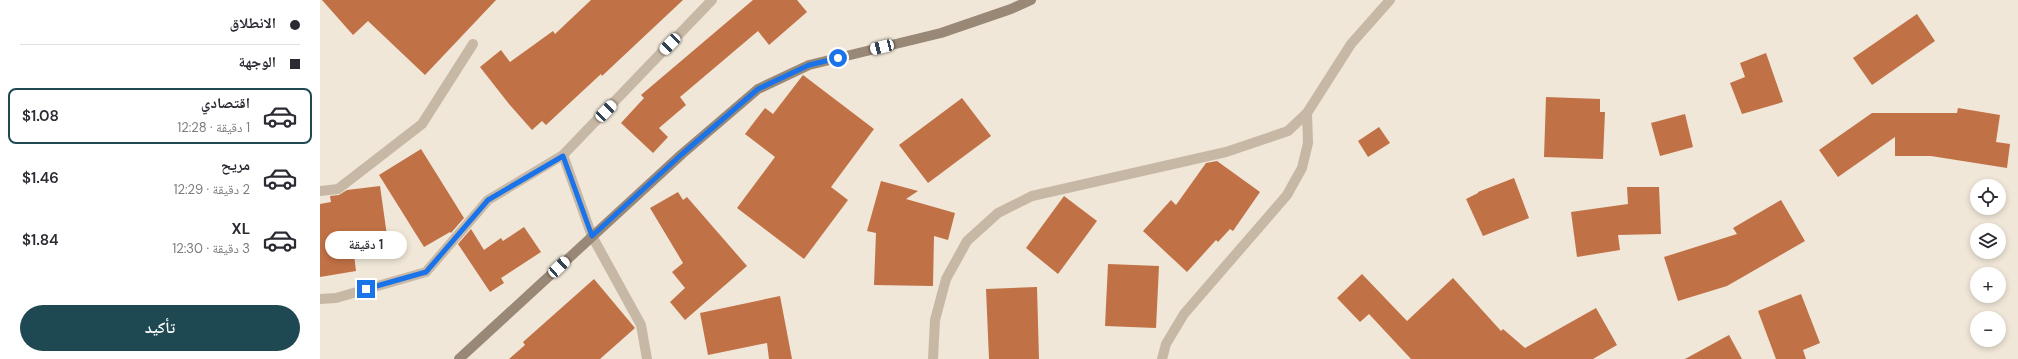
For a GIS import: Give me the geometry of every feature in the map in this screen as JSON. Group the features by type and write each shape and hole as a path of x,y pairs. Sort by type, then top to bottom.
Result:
{"main road":[{"path":"459,359 682,154 758,89 809,65 941,33 1012,9 1031,0"}],"street":[{"path":"320,299 336,298 426,272 488,200 563,156 712,0"},
{"path":"933,359 935,320 946,280 967,241 998,213 1032,196 1240,147 1288,131 1307,113 1351,44 1390,0"},
{"path":"320,191 338,189 422,124 473,44"},
{"path":"1162,359 1166,344 1184,314 1287,195 1302,168 1308,143 1307,113"},
{"path":"563,156 592,236 641,325 647,359"}],"building":[{"path":"322,0 496,0 425,75 368,21 353,35"},
{"path":"591,0 683,0 602,76 601,74 546,125 542,121 532,130 480,67 501,50 510,62 553,31 555,34"},
{"path":"753,0 797,0 807,12 769,45 758,31 680,97 686,105 659,128 668,137 653,153 621,123 644,98 641,95"},
{"path":"1917,14 1935,41 1872,85 1853,58"},
{"path":"1766,53 1783,102 1742,114 1730,83 1745,77 1740,63"},
{"path":"803,75 874,129 831,187 848,200 804,259 737,208 775,157 745,134 765,108 773,114"},
{"path":"1546,97 1600,99 1600,112 1605,112 1603,159 1544,157"},
{"path":"962,98 991,136 928,183 899,145"},
{"path":"1958,108 2000,115 1996,142 2010,144 2007,168 1931,156 1895,156 1895,137 1838,177 1819,150 1872,113 1957,113"},
{"path":"1685,114 1693,147 1660,156 1651,123"},
{"path":"1379,127 1390,143 1368,157 1358,141"},
{"path":"421,149 464,218 451,233 450,232 424,247 379,175"},
{"path":"1217,161 1260,192 1233,231 1230,229 1218,242 1216,240 1187,272 1143,231 1171,200 1176,205 1206,163"},
{"path":"1514,178 1529,218 1483,236 1466,199 1478,192"},
{"path":"881,181 918,191 906,199 955,213 948,240 934,236 933,286 874,285 876,233 867,231"},
{"path":"380,186 389,250 354,255 356,271 320,277 320,204 331,202 330,196 339,195 347,190"},
{"path":"1627,187 1659,187 1661,234 1618,235 1620,250 1577,257 1571,212 1628,204"},
{"path":"678,192 683,200 687,197 747,266 685,320 670,302 685,288 672,272 683,263 650,208"},
{"path":"1064,196 1097,221 1058,274 1026,248"},
{"path":"1781,200 1805,241 1727,286 1678,301 1664,257 1737,234 1733,228"},
{"path":"524,227 541,252 501,278 504,283 490,292 458,244 471,229 484,250 501,238 503,241"},
{"path":"1108,264 1159,266 1156,328 1105,326"},
{"path":"1362,274 1407,321 1453,278 1501,331 1503,329 1525,348 1596,308 1617,345 1593,359 1411,359 1369,314 1360,322 1337,298"},
{"path":"594,279 635,328 600,359 509,359 525,345 523,342"},
{"path":"1037,287 1039,359 989,359 986,289"},
{"path":"1801,294 1820,343 1803,350 1806,359 1776,359 1758,311"},
{"path":"780,296 792,359 769,359 767,343 708,355 700,313"},
{"path":"1729,335 1742,359 1685,359"}],"route":[{"path":"366,289 426,272 488,200 563,156 592,236 682,154 758,89 809,65 838,58"}]}
